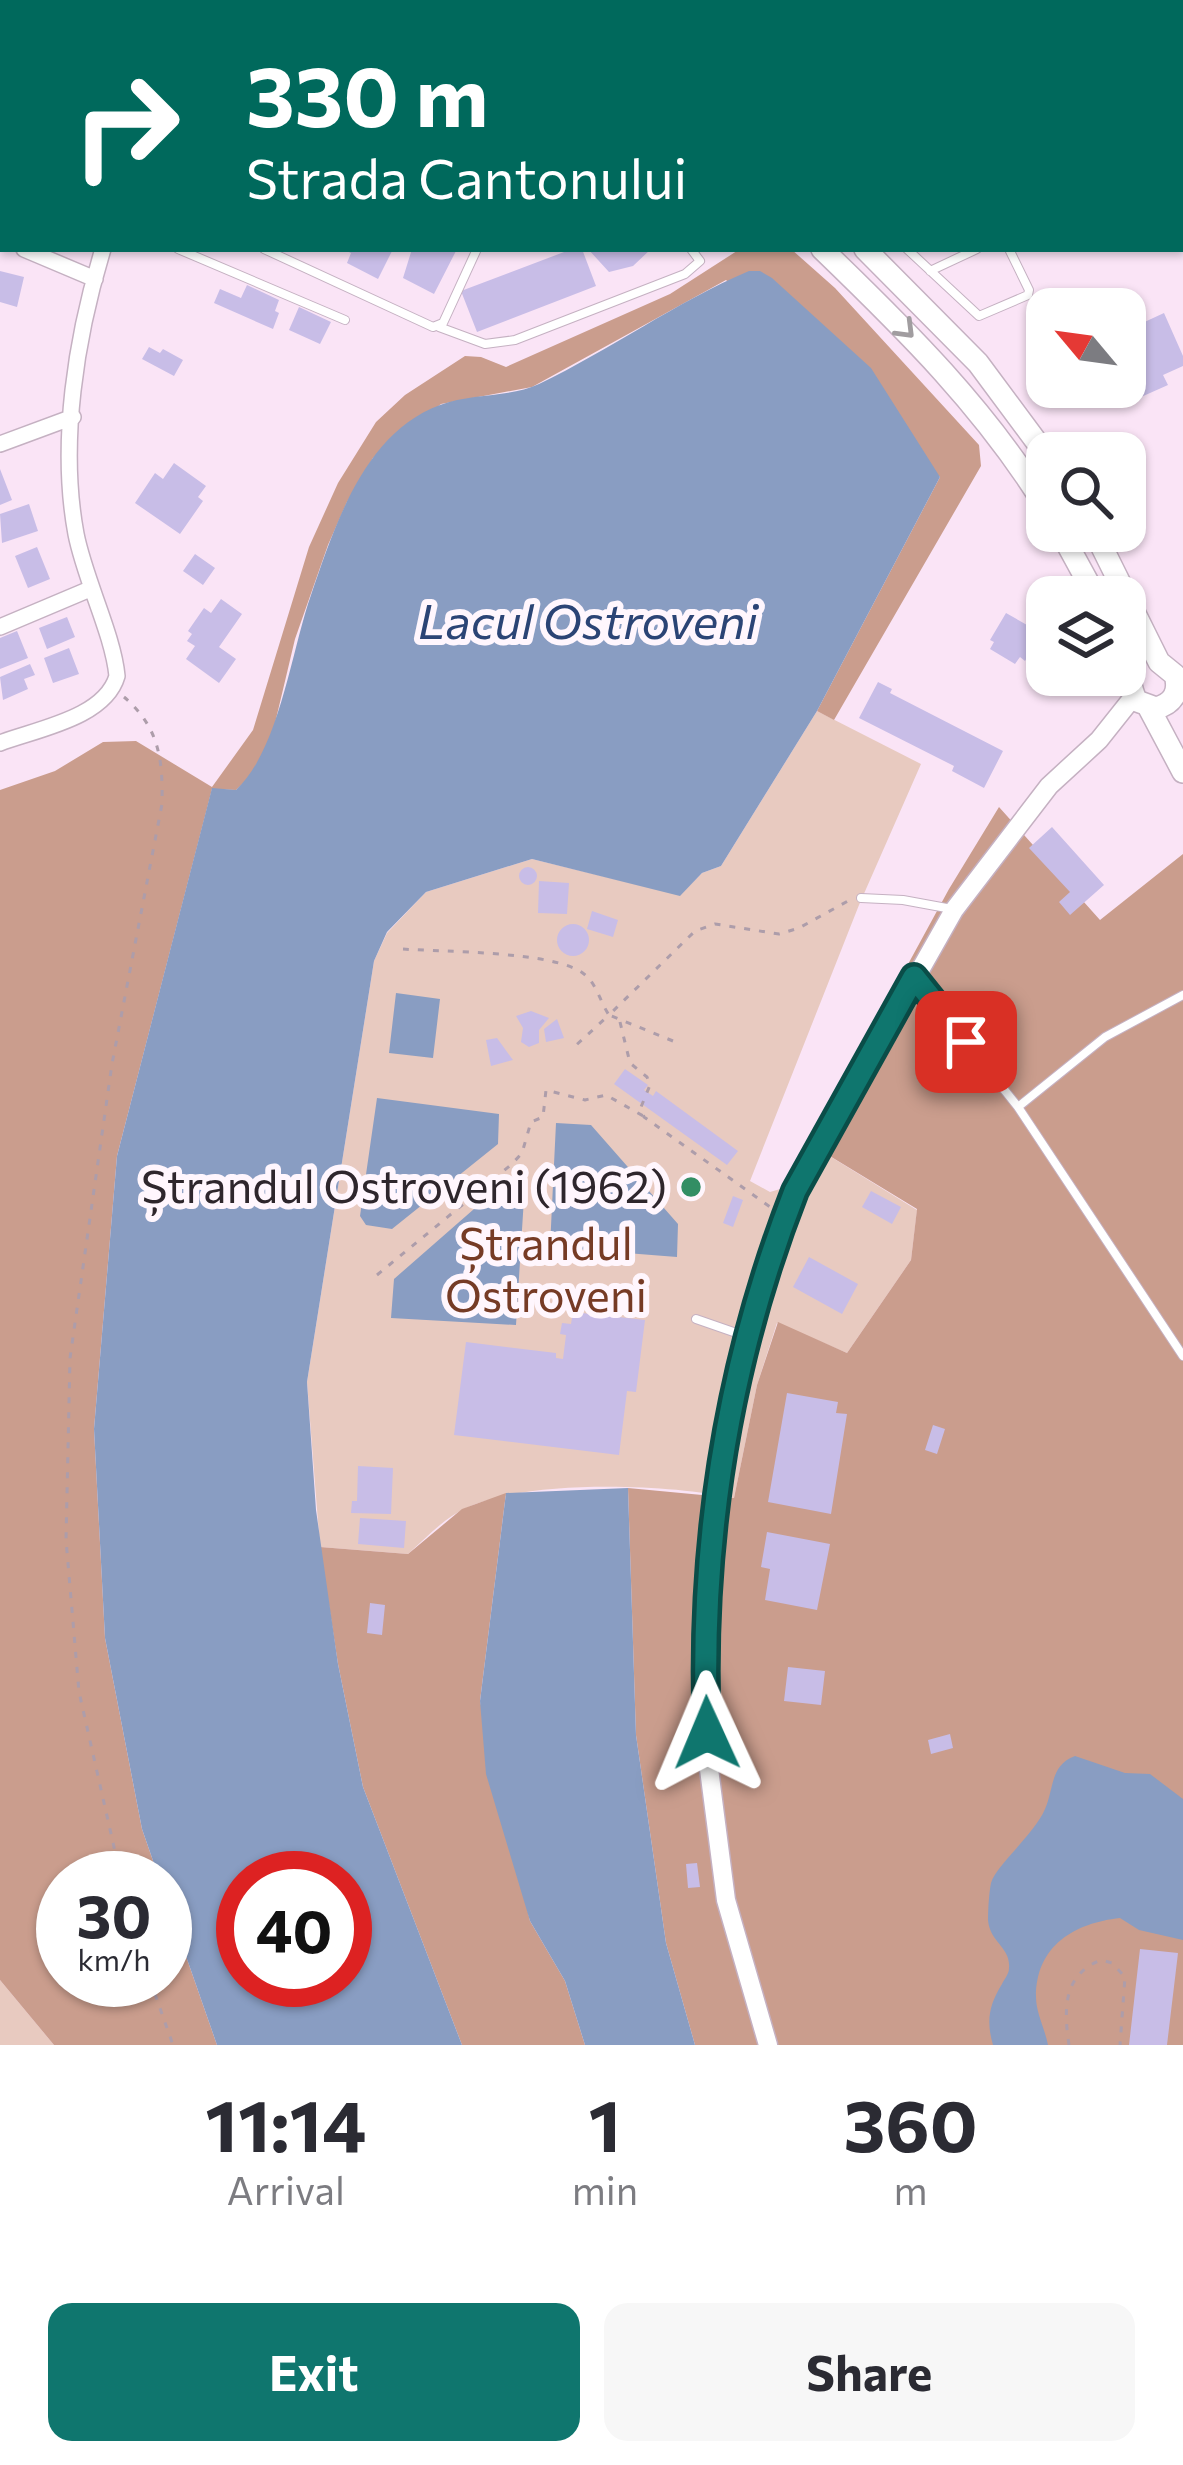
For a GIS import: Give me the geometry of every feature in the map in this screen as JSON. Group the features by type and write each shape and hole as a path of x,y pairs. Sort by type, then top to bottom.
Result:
{"main road":[{"path":"825,252 970,399 1026,479"},
{"path":"867,252 979,363 1029,432"},
{"path":"1105,552 1176,687"},
{"path":"1146,669 1176,687"},
{"path":"1146,695 1163,706 1176,687"},
{"path":"1141,696 1183,772"}],"street":[{"path":"31,252 95,279"},
{"path":"0,743 86,710 114,688 116,662 90,589 71,497 73,417 103,252"},
{"path":"0,444 73,417"},
{"path":"0,627 90,589"},
{"path":"768,2045 726,1900 709,1768 706,1698 707,1600 717,1481 747,1337 795,1191 954,910 1049,786 1099,740 1132,696"}],"lane":[{"path":"185,252 345,320"},
{"path":"271,252 485,344 515,340 686,274 700,261 693,252"},
{"path":"439,327 476,252"},
{"path":"843,269 861,252"},
{"path":"910,252 974,313 983,315 1028,295 1010,252"},
{"path":"930,271 971,252"},
{"path":"861,898 954,910"},
{"path":"914,977 1018,1107 1183,1356"},
{"path":"1018,1107 1105,1037 1183,994"},
{"path":"696,1318 747,1337"}],"path":[{"path":"114,688 150,722 163,763 162,804 112,1064 70,1358 66,1540 79,1692 115,1851"},
{"path":"573,1048 695,931 715,924 779,934 799,928 842,902 861,898"},
{"path":"403,950 559,963 580,970 592,982 609,1016 674,1041"},
{"path":"619,1019 630,1064 650,1085 641,1107 644,1117"},
{"path":"376,1275 523,1153 529,1127 543,1117 547,1090 586,1100 606,1095 785,1217"},
{"path":"1069,2045 1064,2003 1068,1992 1083,1971 1101,1960 1112,1963 1125,1977 1120,2045"},
{"path":"160,2007 173,2045"}],"green space":[{"name":"Ștrandul Ostroveni","path":"817,711 921,764 859,905 750,1181 770,1192 787,1187 810,1144 917,1210 911,1260 847,1353 777,1323 757,1385 734,1498 636,1487 525,1492 458,1512 408,1554 320,1547 307,1382 374,961 387,933 426,892 532,859 680,895 702,873 721,866"},
{"path":"0,1980 54,2045 0,2045"}],"shaded area":[{"path":"735,252 794,252 835,288 979,445 981,466 834,720 817,711 940,477 726,280 532,387 441,404 373,458 347,502 295,639 271,740 236,790 212,789 117,1156 94,1429 105,1638 150,1851 36,1851 36,2007 192,2007 192,1973 217,2045 54,2045 0,1980 0,790 55,771 103,742 136,741 212,787 253,730 309,547 338,483 376,422 405,395 465,356 506,367 670,294"},
{"path":"999,807 1100,920 1183,854 1183,2045 695,2045 666,1943 636,1735 628,1488 734,1498 757,1385 778,1322 847,1353 911,1260 917,1209 810,1144"},
{"path":"506,1493 480,1701 530,1921 565,1981 585,2045 462,2045 363,1787 320,1547 408,1554 462,1509"}],"water":[{"name":"Lacul Ostroveni","path":"749,271 772,278 871,368 940,477 817,711 721,866 702,873 680,896 532,859 426,892 387,932 374,961 307,1382 316,1510 338,1664 363,1787 462,2045 217,2045 192,1973 192,1851 150,1851 142,1829 105,1638 94,1429 117,1156 212,788 236,790 263,751 342,512 372,459 391,437 440,405 539,384"},
{"path":"396,993 440,999 433,1058 389,1053"},
{"path":"377,1098 499,1114 498,1144 392,1229 366,1225 360,1216"},
{"path":"556,1123 591,1125 678,1224 677,1257 550,1247"},
{"path":"490,1195 524,1198 516,1325 391,1318 394,1279"},
{"path":"628,1488 636,1735 666,1943 695,2045 585,2045 565,1981 530,1921 486,1774 480,1701 506,1493"},
{"path":"1075,1756 1125,1773 1150,1774 1183,1799 1183,1940 1139,1930 1120,1918 1074,1931 1051,1950 1038,1979 1036,2003 1048,2045 993,2045 990,2013 1009,1961 988,1920 991,1883 1040,1819 1057,1771"}],"building":[{"path":"392,252 378,279 347,263 351,253"},
{"path":"411,252 455,252 434,294 403,278"},
{"path":"564,252 583,252 596,286 477,332 461,291"},
{"path":"591,252 648,252 633,266 609,272"},
{"path":"0,271 24,277 17,307 0,302"},
{"path":"247,285 279,300 273,329 214,303 220,289 241,298"},
{"path":"299,307 331,322 320,344 289,330"},
{"path":"1164,313 1183,366 1163,375 1168,385 1146,395 1146,321"},
{"path":"149,347 183,360 174,376 142,359"},
{"path":"174,463 206,486 198,497 203,501 180,534 135,503 155,473 163,479"},
{"path":"0,469 12,500 0,505"},
{"path":"29,504 38,531 2,543 0,514"},
{"path":"37,547 50,579 28,588 15,556"},
{"path":"195,554 215,568 203,585 183,571"},
{"path":"221,599 242,614 219,647 236,659 219,683 186,659 195,646 187,641 192,634 188,631 204,608 211,613"},
{"path":"1006,613 1026,624 1026,659 1020,657 1015,664 990,649 994,642 990,640"},
{"path":"67,617 75,637 47,649 39,628"},
{"path":"17,631 28,658 0,669 0,638"},
{"path":"69,648 79,674 53,683 44,658"},
{"path":"30,664 35,675 24,679 28,689 3,700 0,677"},
{"path":"878,682 892,689 890,693 1003,751 984,788 952,771 954,766 859,718"},
{"path":"1052,827 1104,885 1070,915 1059,902 1070,892 1029,848"},
{"path":"528,867 537,876 528,885 519,876"},
{"path":"539,881 569,883 567,914 538,913"},
{"path":"592,911 618,920 613,937 587,929"},
{"path":"573,924 584,929 589,940 584,951 573,956 562,951 557,940 562,929"},
{"path":"531,1011 549,1018 539,1030 539,1043 529,1047 521,1042 523,1028 516,1016"},
{"path":"557,1019 564,1038 546,1042 544,1029"},
{"path":"497,1038 513,1060 491,1066 486,1040"},
{"path":"625,1069 648,1085 644,1090 653,1096 656,1091 738,1151 727,1165 614,1084"},
{"path":"871,1191 901,1207 892,1224 862,1207"},
{"path":"733,1196 743,1200 733,1227 723,1223"},
{"path":"809,1257 858,1284 842,1314 793,1287"},
{"path":"573,1312 645,1320 636,1392 627,1391 619,1455 454,1435 466,1342 556,1353 556,1358 563,1359 566,1335 560,1334 562,1323 571,1324"},
{"path":"787,1393 838,1402 836,1413 847,1414 831,1514 768,1502"},
{"path":"933,1425 945,1429 937,1454 925,1450"},
{"path":"358,1466 393,1468 391,1514 351,1513 352,1501 357,1501"},
{"path":"360,1518 406,1521 404,1548 358,1544"},
{"path":"767,1532 830,1544 817,1610 765,1600 770,1569 761,1567"},
{"path":"370,1603 385,1605 382,1635 367,1633"},
{"path":"788,1667 825,1671 821,1705 784,1701"},
{"path":"950,1734 953,1748 931,1754 928,1740"},
{"path":"697,1863 700,1887 688,1888 686,1864"},
{"path":"1140,1949 1178,1953 1167,2045 1129,2045"}],"place":[{"name":"Ștrandul Ostroveni (1962)","path":"691,1187"}],"route":[{"path":"707,1733 707,1600 717,1481 744,1346 785,1217 914,977 966,1042"}]}
